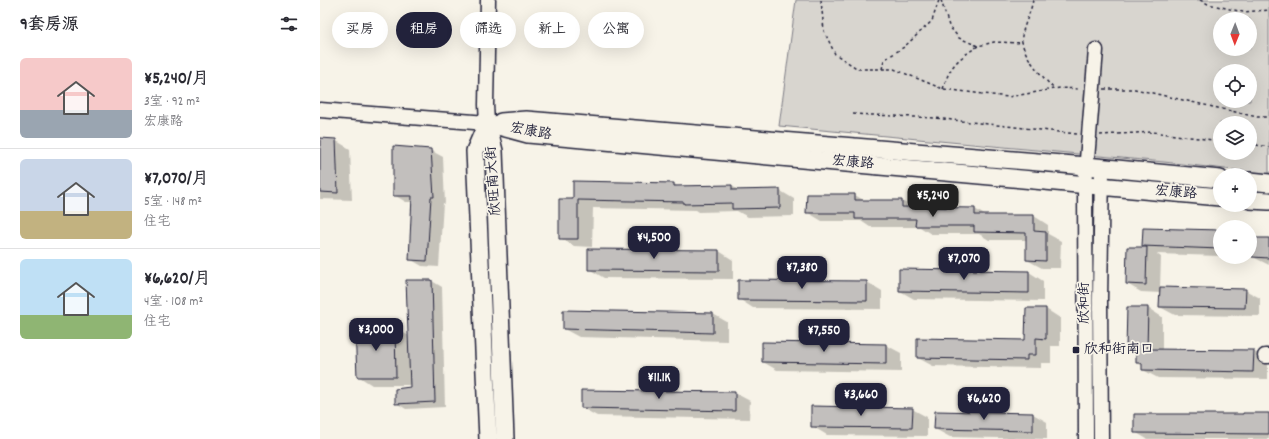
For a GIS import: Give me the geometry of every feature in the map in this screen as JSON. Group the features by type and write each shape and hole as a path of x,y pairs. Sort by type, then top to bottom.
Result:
{"main road":[{"name":"宏康路","path":"487,123 526,120 1094,167 1213,178"},
{"name":"宏康路","path":"487,123 528,134 1213,196"},
{"name":"欣旺南大街","path":"487,123 475,151 487,435"},
{"name":"欣旺南大街","path":"487,123 494,150 505,439"},
{"path":"1257,182 1269,183"},
{"path":"1257,200 1269,201"}],"street":[{"path":"487,123 488,0"},
{"name":"欣和街","path":"1086,439 1085,298 1094,167 1088,135 1096,50"},
{"name":"宏康路","path":"320,110 487,123"},
{"name":"欣和街","path":"1093,185 1100,300 1101,439"},
{"path":"1085,298 1086,291 1091,290 1097,293 1100,300"}],"path":[{"path":"821,0 824,31 835,54 858,69 894,68 943,89 1008,97 1060,88 1092,90 1135,89 1257,117 1269,117"},
{"path":"882,69 884,60 904,47 932,21 940,0"},
{"path":"940,0 949,26 959,38 978,46"},
{"path":"1033,0 1021,38 1026,55 1040,74 1054,89"},
{"path":"1200,0 1208,4 1244,12 1269,10"},
{"path":"943,89 951,68 964,55 978,46 994,42 1023,43"},
{"path":"853,114 935,118 1088,135 1153,132 1213,140"},
{"path":"1257,145 1269,147"}],"shaded area":[{"path":"796,0 1269,0 1269,174 1257,173 1257,168 1216,168 779,126"}],"building":[{"path":"320,138 336,139 338,193 320,192"},
{"path":"393,146 431,149 434,197 431,197 427,261 409,260 412,196 393,196"},
{"path":"573,181 674,183 674,186 732,185 732,190 780,189 780,208 732,209 732,203 684,204 684,202 578,200 578,239 559,239 559,199 573,199"},
{"path":"807,194 855,194 855,200 902,200 902,207 975,208 975,215 1034,215 1034,231 1046,232 1046,261 1026,260 1026,233 974,232 974,226 915,226 916,219 855,219 855,213 806,213"},
{"path":"1143,228 1213,230 1213,249 1142,246"},
{"path":"1257,238 1269,238 1269,258 1257,257"},
{"path":"1127,247 1147,247 1146,285 1126,284"},
{"path":"588,249 719,250 719,271 588,270"},
{"path":"899,269 1029,271 1029,293 899,291"},
{"path":"406,280 432,280 435,402 395,404 395,389 410,387"},
{"path":"738,280 867,281 867,301 738,300"},
{"path":"1160,287 1246,289 1245,308 1159,307"},
{"path":"1127,307 1148,307 1147,349 1254,350 1253,372 1142,370 1142,363 1136,363 1136,349 1126,349"},
{"path":"1026,308 1046,308 1046,339 1036,338 1036,355 1027,355 1027,360 917,358 917,338 1025,340"},
{"path":"563,310 713,313 713,333 563,329"},
{"path":"355,327 395,327 396,377 357,377"},
{"path":"762,342 886,344 886,364 762,362"},
{"path":"581,390 735,392 735,411 581,408"},
{"path":"811,406 913,408 912,428 811,427"},
{"path":"935,411 1033,413 1033,431 934,429"},
{"path":"1269,413 1269,434 1134,433 1134,414"}],"place":[{"name":"欣和街南口","path":"1076,350"}]}
